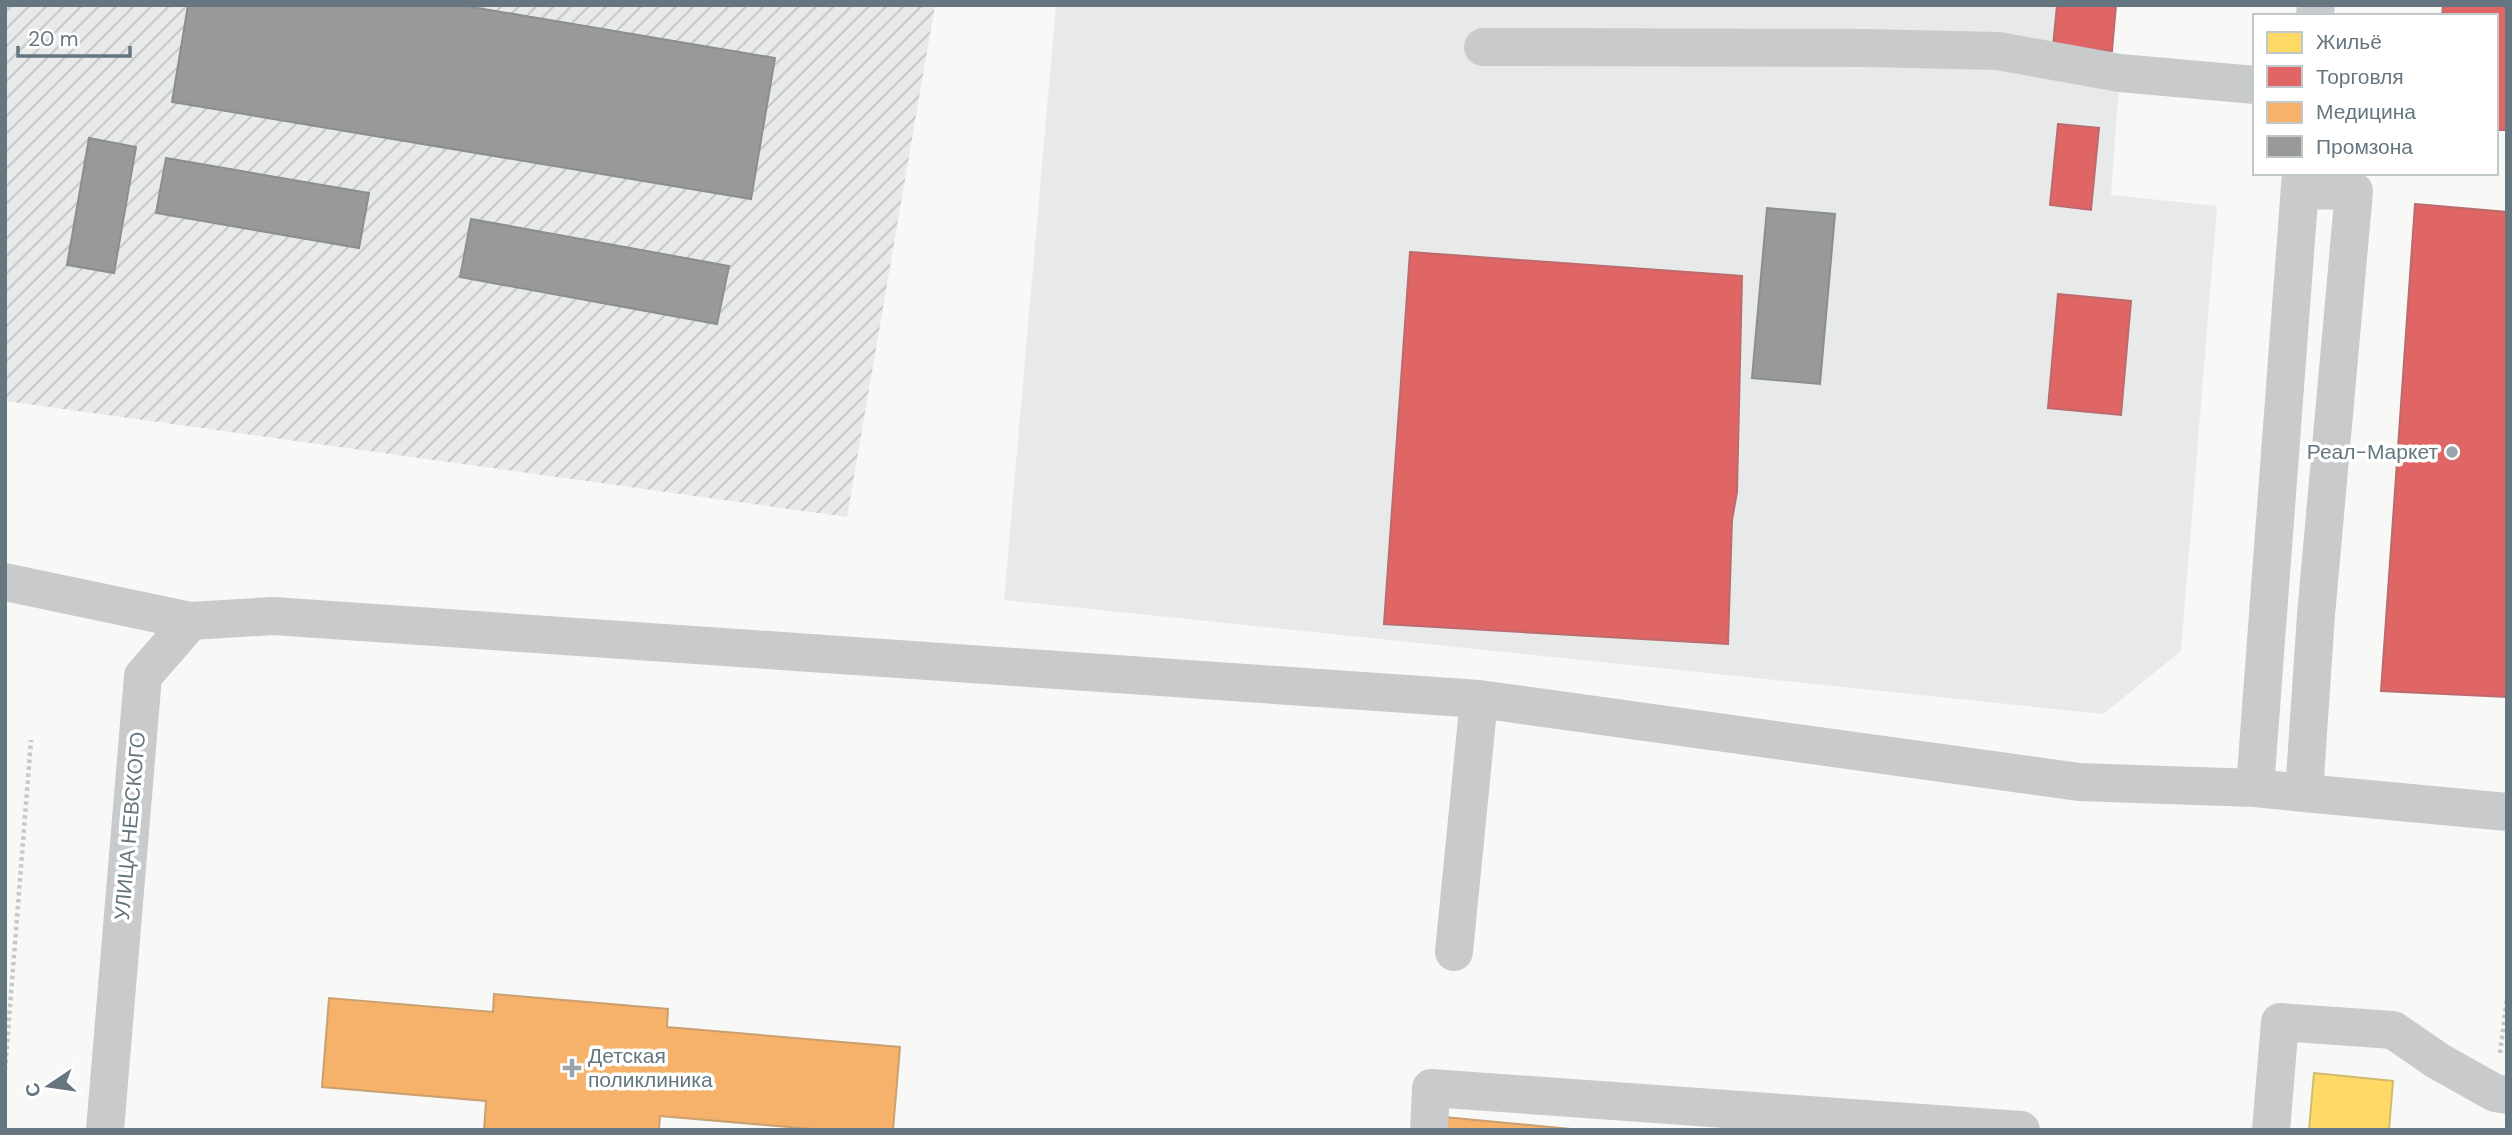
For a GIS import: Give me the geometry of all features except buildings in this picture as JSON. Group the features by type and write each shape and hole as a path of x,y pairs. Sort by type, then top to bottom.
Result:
{"street":[{"path":"1483,47 1998,51 2120,72 2253,85"},
{"path":"2255,788 2300,181 2354,191 2316,615 2304,793"},
{"path":"5,582 191,621 273,616 1479,699 2079,782 2255,788 2507,812"},
{"name":"УЛИЦА НЕВСКОГО","path":"105,1130 143,676 191,621"},
{"path":"1454,952 1479,699"},
{"path":"2271,1130 2280,1022 2393,1030 2438,1062 2496,1093 2507,1095"},
{"path":"1429,1130 1431,1088 2021,1130"}],"path":[{"path":"5,1070 31,740"}],"shaded area":[{"path":"5,5 935,5 847,517 5,401"},
{"path":"1056,5 2116,5 2112,51 2120,73 2111,195 2217,206 2181,651 2103,714 1004,600"}],"place":[{"name":"Реал-Маркет","path":"2452,452"},
{"name":"Детская поликлиника","path":"572,1068"}]}
